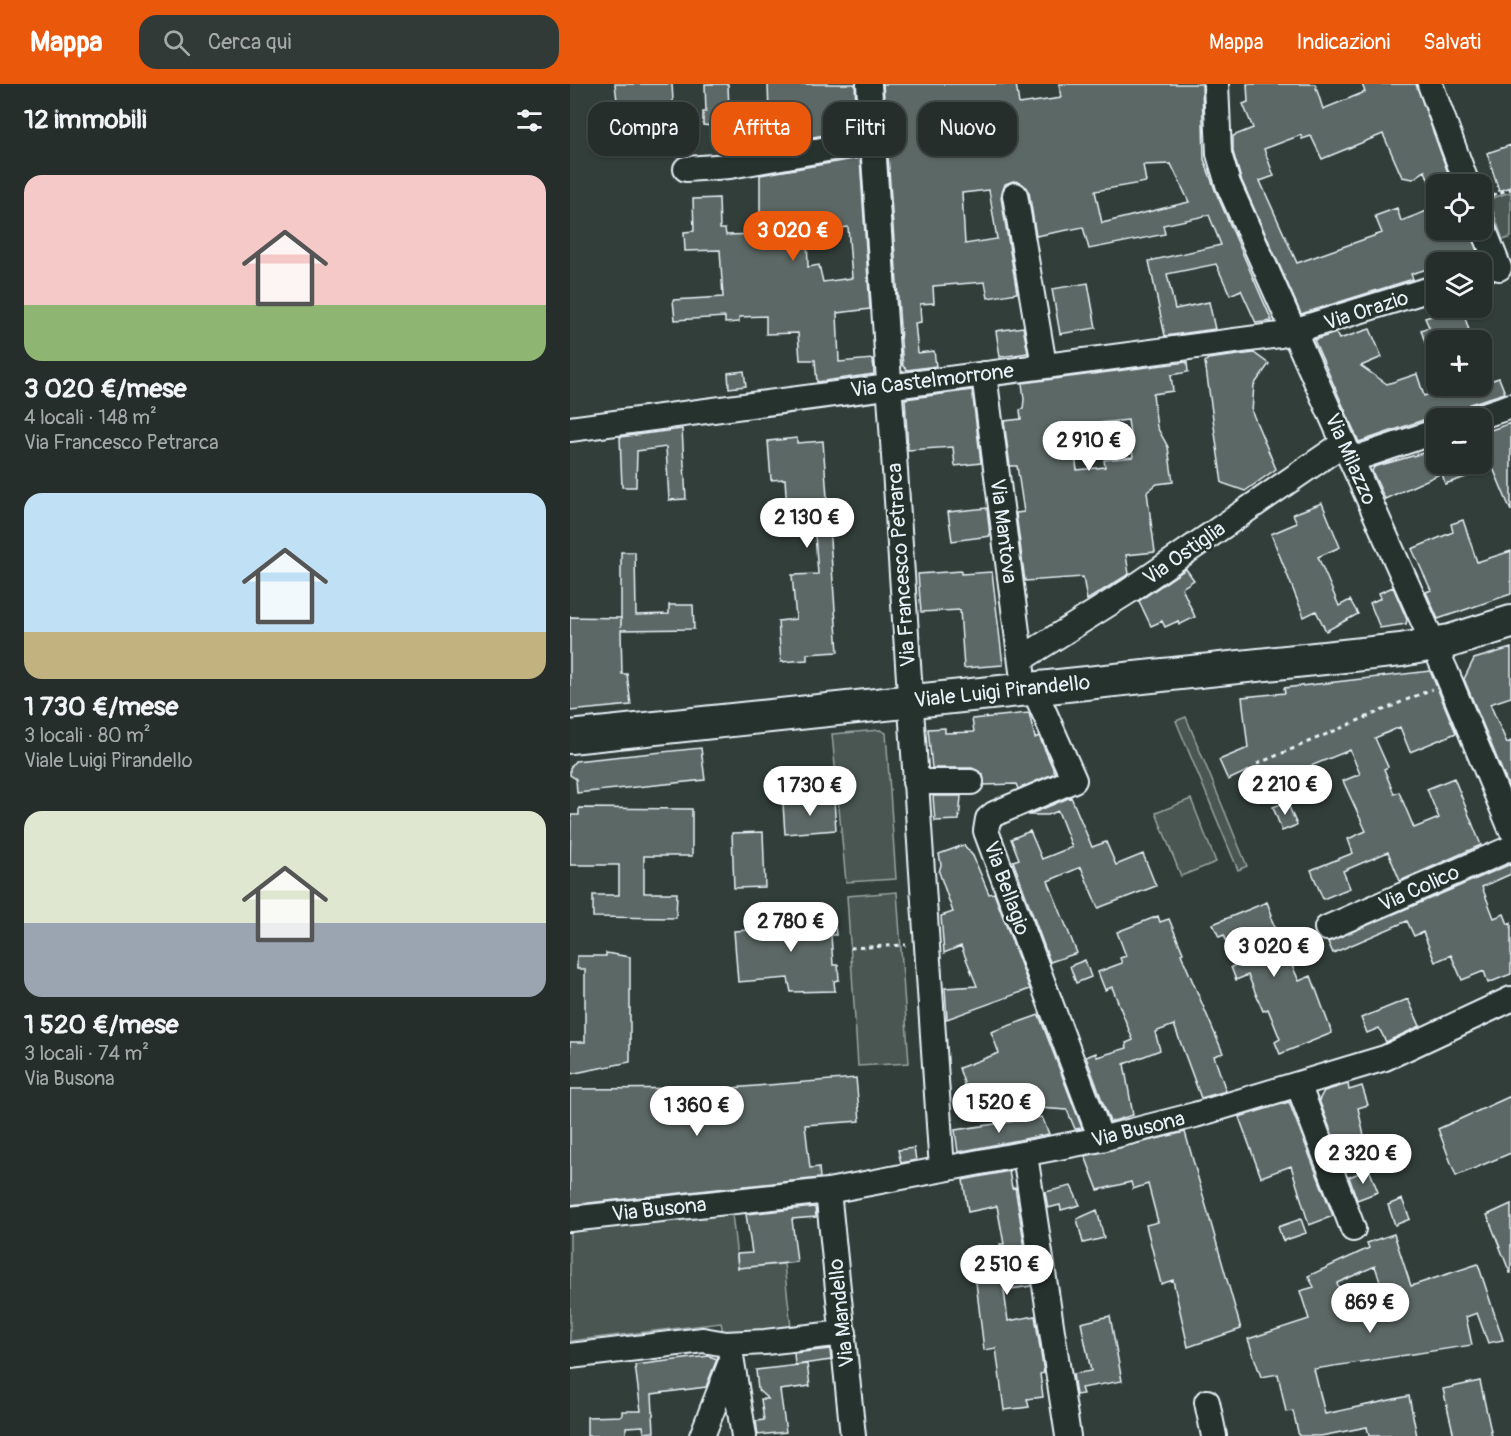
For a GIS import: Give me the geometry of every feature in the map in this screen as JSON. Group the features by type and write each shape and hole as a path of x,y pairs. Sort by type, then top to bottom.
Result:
{"main road":[{"name":"Viale Luigi Pirandello","path":"570,737 910,701 1026,678 1433,645 1511,622"}],"street":[{"name":"Via Francesco Petrarca","path":"869,84 870,102"},
{"name":"Via Milazzo","path":"1216,84 1221,164 1433,645 1511,829"},
{"path":"1430,84 1463,174"},
{"path":"686,169 741,165 823,150"},
{"name":"Via Francesco Petrarca","path":"874,156 942,1169"},
{"path":"1015,195 1044,365"},
{"path":"1487,240 1497,268"},
{"name":"Via Orazio","path":"1295,332 1426,290"},
{"name":"Via Castelmorrone","path":"570,429 1295,332"},
{"name":"Via Mantova","path":"984,374 1026,678"},
{"path":"1492,412 1511,406"},
{"name":"Via Ostiglia","path":"1026,678 1129,591 1348,452 1426,434"},
{"name":"Via Bellagio","path":"1026,678 1074,780 994,814 988,819 986,831 1101,1139"},
{"path":"915,782 971,782"},
{"name":"Via Colico","path":"1327,928 1511,848"},
{"name":"Via Busona","path":"570,1219 828,1191 1101,1139 1195,1115 1400,1053 1511,999"},
{"path":"1298,1084 1353,1229"},
{"path":"1025,1155 1068,1436"},
{"name":"Via Mandello","path":"828,1191 853,1436"},
{"path":"570,1356 703,1340 730,1353 844,1333"},
{"path":"702,1436 730,1353"},
{"path":"730,1353 737,1379 744,1436"},
{"path":"1207,1402 1214,1436"}],"path":[{"path":"1492,195 1511,189"},
{"path":"1257,764 1440,685"},
{"path":"850,948 906,945"}],"shaded area":[{"path":"1511,192 1511,237 1503,240 1492,208 1492,198"},
{"path":"1186,717 1247,866 1238,870 1176,721"},
{"path":"880,730 886,733 896,879 846,882 832,734"},
{"path":"1191,799 1216,862 1181,876 1156,813"},
{"path":"897,892 909,1063 858,1066 847,896"},
{"path":"732,1213 738,1268 784,1264 792,1337 723,1332 721,1323 570,1341 570,1231"}],"building":[{"path":"615,84 672,84 673,102 617,102"},
{"path":"705,84 728,84 729,102 711,102 711,126 703,125 703,112 706,112"},
{"path":"768,84 855,84 856,102 823,102 823,135 811,137 811,102 769,102"},
{"path":"883,84 1016,84 1019,104 1061,98 1059,84 1202,84 1204,159 1215,190 1272,321 1256,323 1241,290 1230,295 1216,264 1167,274 1175,309 1209,302 1215,329 1165,336 1149,261 1221,245 1209,215 1163,225 1165,234 1089,249 1083,227 1036,236 1029,192 1020,182 1013,181 1005,184 1001,197 1017,293 988,298 985,282 933,286 934,303 920,304 921,322 915,323 918,353 934,351 936,366 907,370 903,366 888,156 906,156 906,102 884,102","holes":["1171,164 1189,202 1102,223 1095,191 1146,182 1143,165","989,190 997,239 965,244 962,193"]},
{"path":"1247,84 1315,84 1323,109 1365,92 1362,84 1416,84 1448,174 1426,174 1425,171 1413,179 1402,177 1383,134 1322,159 1311,136 1302,139 1301,135 1264,149 1274,176 1260,181 1297,263 1382,233 1375,216 1397,208 1401,221 1426,211 1426,240 1473,240 1477,251 1426,252 1426,269 1411,274 1413,279 1301,314 1241,179 1233,152 1233,136 1253,128 1243,104 1248,102"},
{"path":"1511,145 1511,187 1499,191 1487,153"},
{"path":"860,158 870,309 837,313 839,362 873,359 874,374 817,382 815,360 800,360 798,333 766,334 766,316 739,317 739,322 725,323 725,317 675,320 673,300 723,297 720,250 685,251 684,232 694,231 693,199 719,198 720,229 725,229 726,235 760,234 760,175","holes":["848,227 852,278 823,282 819,265 808,267 807,233"]},
{"path":"1088,283 1096,328 1060,334 1052,289"},
{"path":"1425,318 1465,318 1469,330 1426,330 1426,346 1421,330 1429,327"},
{"path":"1023,327 1028,353 1000,357 996,331"},
{"path":"1370,329 1382,357 1361,366 1387,384 1417,374 1424,396 1436,396 1437,398 1492,396 1492,380 1499,378 1505,393 1470,404 1465,408 1426,408 1426,419 1359,442 1314,340 1336,333 1339,339"},
{"path":"1254,353 1269,364 1254,385 1252,412 1276,469 1245,491 1222,483 1205,362 1208,359"},
{"path":"1187,362 1188,372 1171,375 1173,391 1153,394 1157,427 1168,447 1173,482 1157,484 1147,492 1155,552 1126,555 1129,574 1087,600 1083,577 1025,581 1016,513 1024,512 1017,466 1010,466 1004,421 1021,419 1020,410 1023,409 1024,399 1022,383","holes":["1128,420 1133,457 1104,460 1105,467 1077,470 1071,426"]},
{"path":"744,371 746,386 729,388 728,373"},
{"path":"972,390 981,463 955,466 953,447 908,450 905,399"},
{"path":"1511,423 1511,511 1492,468 1492,430"},
{"path":"682,429 686,499 669,500 666,447 637,451 636,487 622,487 620,437"},
{"path":"797,438 797,443 823,441 838,652 807,654 807,660 781,662 778,621 796,619 792,575 818,574 814,521 788,523 785,479 771,480 768,441"},
{"path":"1426,452 1426,474 1440,474 1385,499 1372,471 1374,467"},
{"path":"1442,474 1475,474 1445,484"},
{"path":"1322,503 1340,547 1318,557 1339,606 1350,600 1358,614 1326,631 1316,611 1304,617 1271,534 1297,523 1293,514"},
{"path":"987,508 990,536 952,541 948,512"},
{"path":"1463,520 1477,562 1511,551 1511,594 1438,619 1426,592 1431,590 1412,549 1453,532 1451,524"},
{"path":"621,552 635,552 636,615 669,614 669,605 693,605 694,629 621,630 622,674 627,674 631,705 570,711 570,617 621,618"},
{"path":"1186,569 1194,580 1182,588 1195,617 1179,625 1178,621 1165,627 1162,621 1151,626 1139,601"},
{"path":"961,571 961,574 992,572 1003,665 964,668 960,610 921,612 918,574"},
{"path":"1393,587 1407,620 1406,624 1380,628 1370,603 1381,598 1379,593"},
{"path":"1511,648 1511,697 1490,704 1507,743 1511,741 1511,792 1464,679 1474,659"},
{"path":"1430,671 1456,733 1410,752 1400,727 1375,738 1388,767 1384,769 1394,794 1399,792 1414,828 1439,818 1427,789 1454,778 1481,845 1400,881 1388,852 1343,871 1350,888 1323,899 1311,870 1353,853 1348,839 1366,831 1343,781 1360,774 1350,750 1264,785 1256,767 1228,780 1219,760 1248,748 1242,697 1285,693 1284,688"},
{"path":"1029,713 1035,738 1039,736 1055,773 1018,789 1016,784 984,785 983,774 972,768 932,768 928,729 945,728 945,733 974,732 972,719"},
{"path":"701,748 705,780 577,793 576,779 570,775 570,768 575,761"},
{"path":"933,796 961,796 959,820 935,821"},
{"path":"1071,797 1092,847 1106,842 1116,865 1143,854 1156,886 1098,908 1081,867 1048,881 1077,953 1050,962 1013,861 1019,859 1011,839 1030,831 1042,859 1072,847 1058,811 1048,815 1028,815"},
{"path":"834,800 836,830 785,834 783,804"},
{"path":"1287,802 1297,825 1282,831 1273,807"},
{"path":"579,808 692,809 692,856 644,856 644,893 677,893 676,918 593,917 593,895 619,895 619,865 570,865 571,815 579,815"},
{"path":"763,832 765,887 734,888 732,833"},
{"path":"964,845 973,856 989,894 994,893 1030,989 947,1019 945,988 977,986 961,946 944,953 941,916 953,912 939,872 941,865 939,854"},
{"path":"1511,864 1511,874 1482,887 1494,918 1504,914 1508,924 1511,923 1511,974 1488,983 1484,971 1462,980 1451,955 1435,962 1423,932 1414,936 1407,921 1333,953 1328,942"},
{"path":"1267,902 1272,915 1270,916 1299,981 1311,976 1332,1033 1280,1054 1275,1042 1280,1039 1268,1009 1263,1011 1248,975 1236,980 1231,967 1236,965 1224,935 1219,937 1213,924"},
{"path":"829,909 830,919 834,918 836,935 831,935 833,965 838,965 839,980 834,981 835,991 791,992 788,978 738,982 734,931 784,928 785,913"},
{"path":"1158,916 1160,922 1169,919 1183,953 1181,954 1223,1053 1214,1056 1226,1091 1201,1098 1174,1025 1155,1032 1160,1050 1124,1064 1133,1115 1110,1122 1086,1057 1096,1053 1097,1057 1127,1048 1126,1043 1133,1040 1112,987 1105,990 1098,972 1122,963 1120,958 1126,956 1117,932"},
{"path":"606,953 630,957 630,1062 570,1074 570,1042 585,1042 585,969 577,969 577,956 606,956"},
{"path":"1085,960 1091,977 1076,983 1070,966"},
{"path":"1408,999 1420,1026 1386,1042 1379,1028 1367,1033 1361,1018"},
{"path":"1039,1015 1082,1128 1075,1129 1067,1110 1023,1107 1014,1086 971,1102 962,1097 964,1083 959,1068 999,1053 991,1032"},
{"path":"856,1078 860,1121 805,1125 810,1168 819,1167 820,1178 570,1205 570,1089 731,1088"},
{"path":"1348,1084 1349,1090 1362,1086 1368,1105 1358,1108 1364,1136 1354,1153 1336,1144 1319,1100 1324,1091"},
{"path":"1511,1096 1511,1153 1456,1176 1438,1129"},
{"path":"1289,1102 1333,1216 1309,1225 1291,1166 1261,1177 1239,1117"},
{"path":"1042,1117 1049,1134 958,1152 955,1130"},
{"path":"1185,1132 1241,1329 1188,1347 1173,1280 1161,1284 1146,1225 1158,1222 1148,1184 1133,1189 1131,1182 1098,1190 1085,1156"},
{"path":"914,1148 916,1160 901,1163 898,1150"},
{"path":"1369,1169 1378,1192 1357,1200 1349,1177"},
{"path":"1009,1171 1012,1188 1015,1187 1031,1286 1004,1290 1008,1321 1035,1316 1044,1373 1040,1374 1043,1397 1027,1399 1029,1407 1004,1410 996,1348 984,1350 975,1274 1004,1270 1000,1244 1004,1244 997,1206 968,1212 963,1180"},
{"path":"1071,1186 1080,1205 1061,1210 1060,1205 1048,1208 1045,1192"},
{"path":"1402,1199 1410,1219 1395,1225 1388,1205"},
{"path":"1511,1204 1511,1273 1510,1273 1487,1215"},
{"path":"815,1207 816,1217 792,1219 797,1262 738,1268 737,1254 752,1253 746,1214"},
{"path":"1097,1210 1104,1238 1083,1243 1077,1219"},
{"path":"1301,1219 1306,1233 1283,1241 1278,1227"},
{"path":"1394,1234 1411,1286 1478,1264 1503,1340 1488,1343 1477,1313 1466,1317 1472,1345 1314,1369 1325,1414 1409,1396 1417,1436 1369,1436 1367,1427 1321,1436 1299,1436 1293,1411 1286,1412 1278,1374 1261,1377 1248,1339 1309,1319 1300,1291 1314,1287 1308,1276 1369,1248 1367,1243","holes":["1375,1266 1384,1294 1345,1307 1337,1283"]},
{"path":"1110,1316 1122,1381 1081,1388 1083,1394 1076,1395 1073,1374 1091,1371 1081,1323"},
{"path":"830,1349 831,1360 795,1365 794,1353"},
{"path":"709,1356 717,1359 706,1387 652,1394 654,1432 644,1433 643,1426 626,1427 626,1436 587,1436 587,1417 622,1416 622,1411 641,1411 635,1365"},
{"path":"807,1364 810,1386 780,1390 786,1432 758,1435 756,1421 764,1420 761,1399 768,1399 758,1390 756,1370"},
{"path":"1480,1381 1492,1436 1454,1436 1443,1389"}]}
